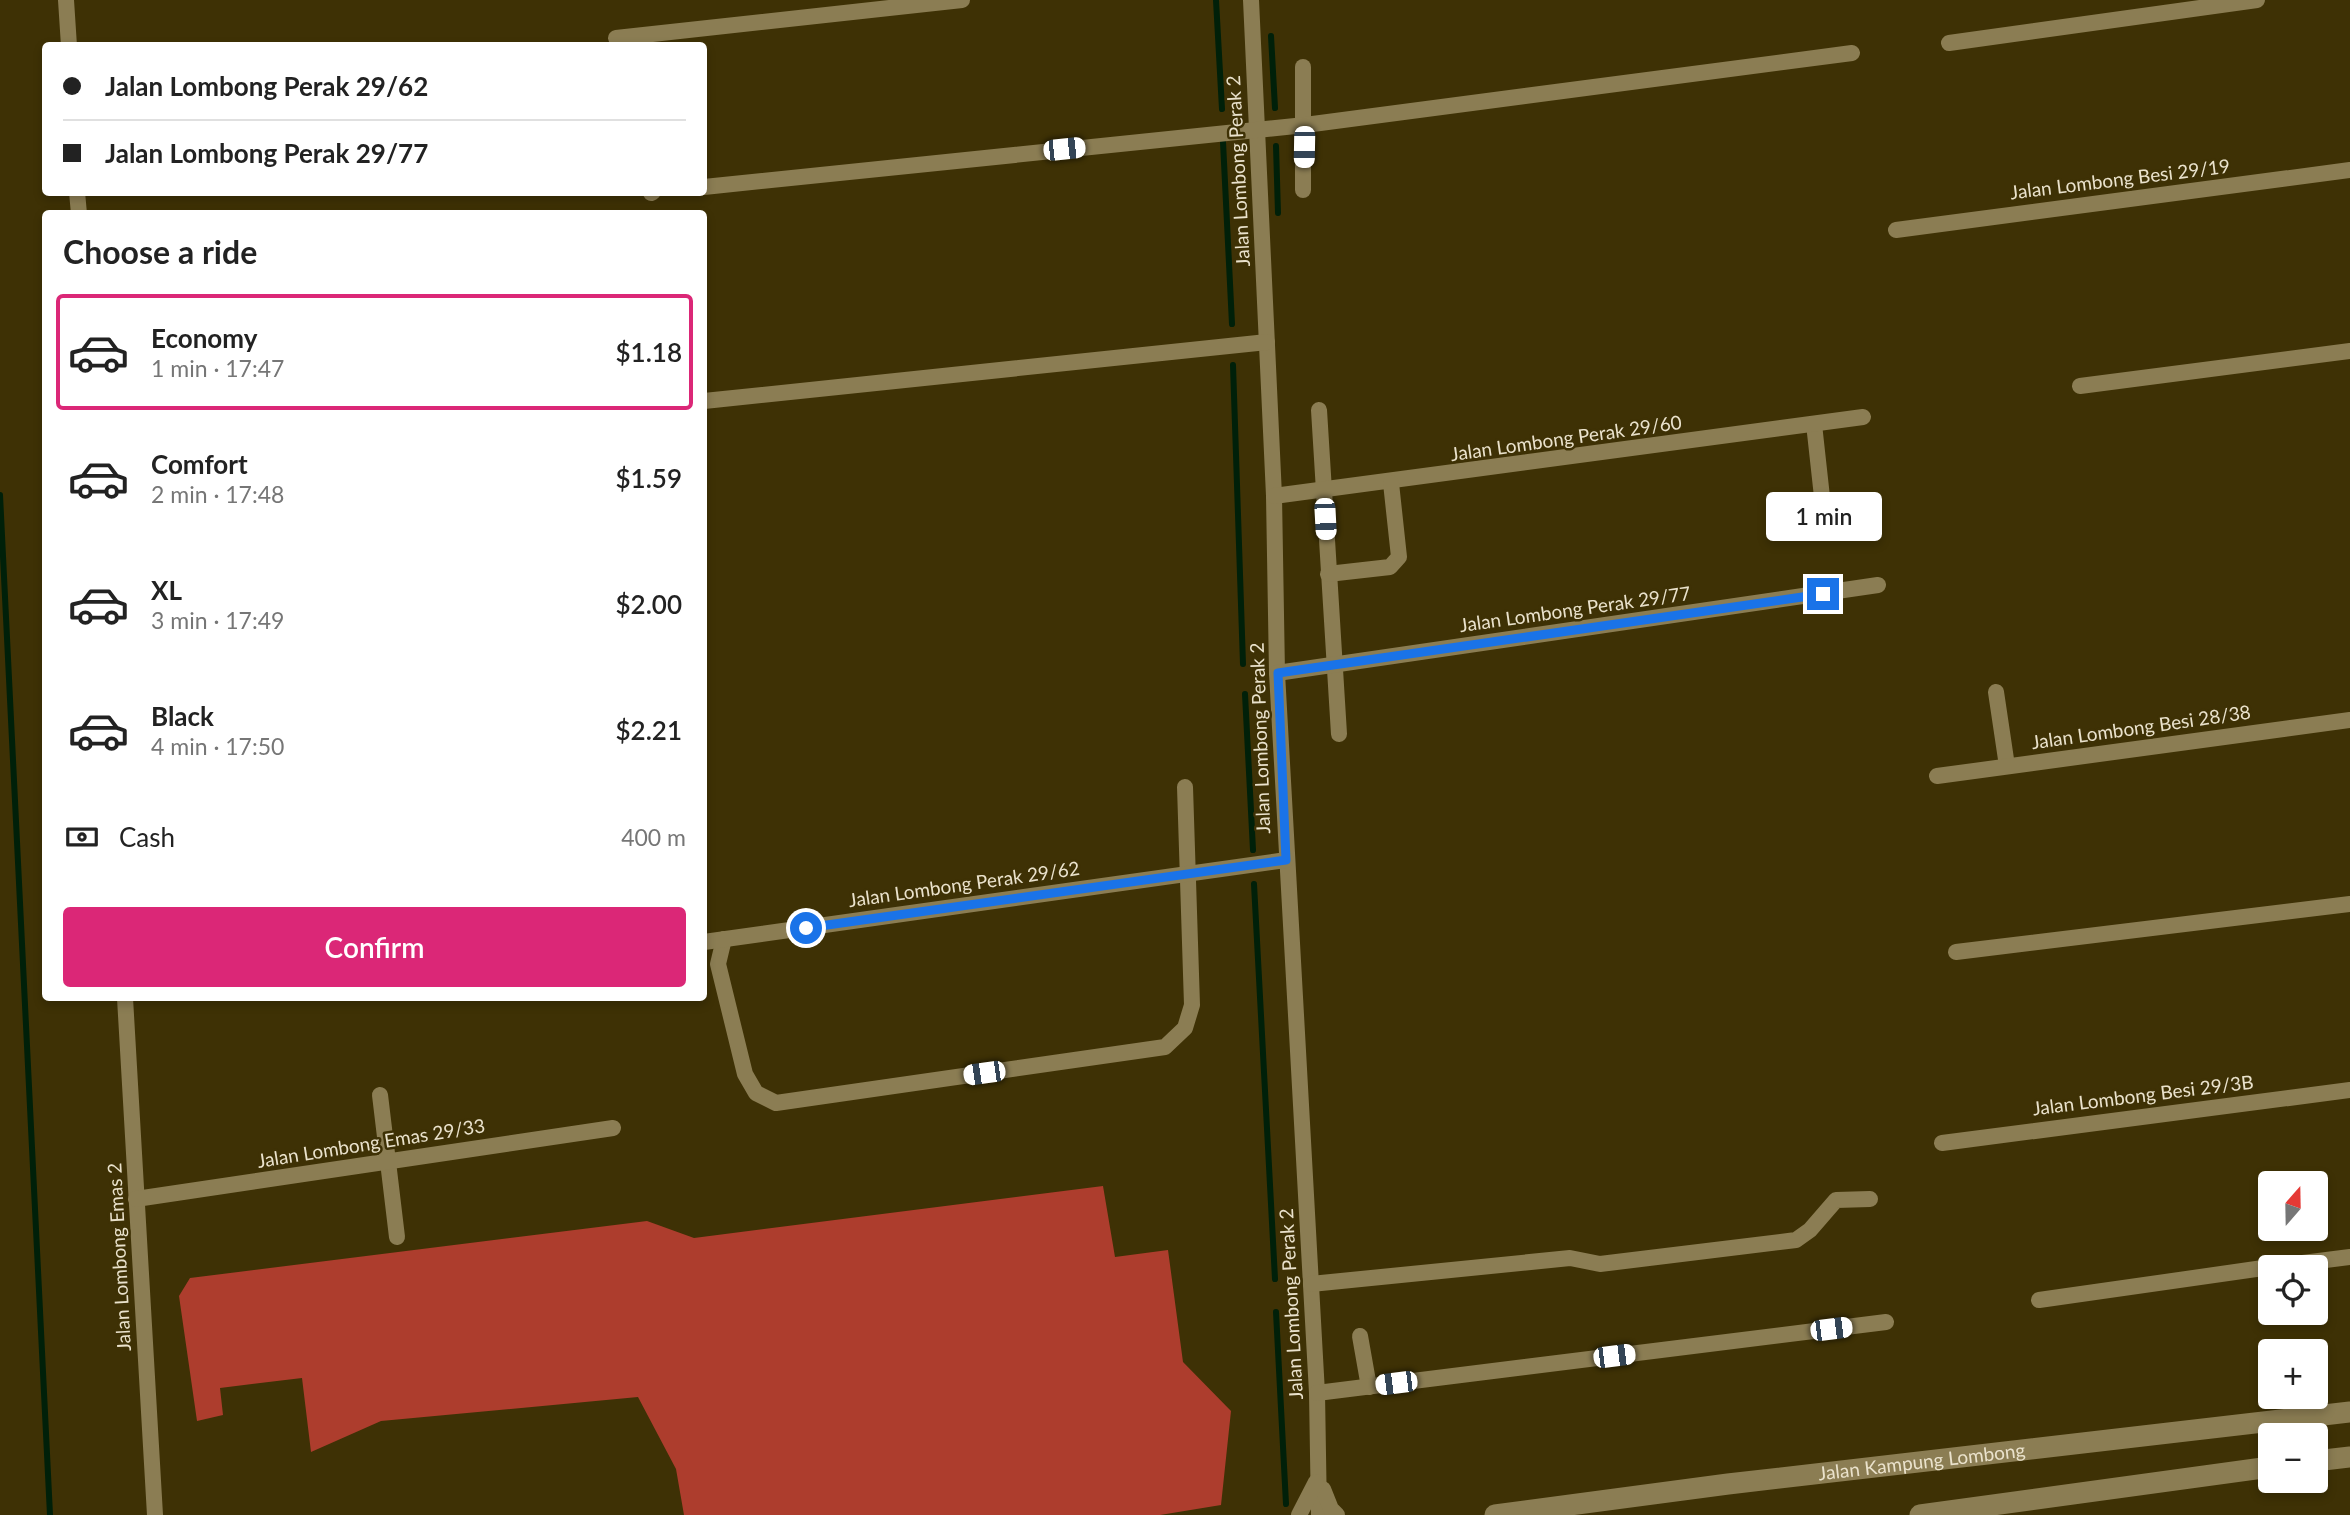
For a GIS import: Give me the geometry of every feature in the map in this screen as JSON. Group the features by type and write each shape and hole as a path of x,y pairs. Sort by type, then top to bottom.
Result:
{"street":[{"path":"66,0 69,42"},
{"path":"616,38 962,0"},
{"name":"Jalan Lombong Perak 2","path":"1251,0 1274,496 1286,860 1317,1392 1320,1515"},
{"path":"1949,43 2257,0"},
{"path":"707,187 1304,125 1852,53"},
{"path":"1303,67 1303,190"},
{"name":"Jalan Lombong Besi 29/19","path":"1896,230 2350,170"},
{"path":"707,401 1267,342"},
{"path":"2080,386 2350,351"},
{"path":"1319,410 1339,734"},
{"name":"Jalan Lombong Perak 29/60","path":"1274,496 1324,492 1863,417"},
{"path":"1814,424 1823,506"},
{"path":"1328,575 1395,564 1399,558 1391,483"},
{"name":"Jalan Lombong Perak 29/77","path":"1278,673 1878,585"},
{"path":"1996,692 2007,766"},
{"name":"Jalan Lombong Besi 28/38","path":"1937,776 2350,720"},
{"path":"724,939 718,964 745,1074 756,1093 776,1103 1165,1048 1185,1028 1192,1005 1185,787"},
{"name":"Jalan Lombong Perak 29/62","path":"707,942 1286,860"},
{"path":"1956,952 2350,904"},
{"name":"Jalan Lombong Emas 2","path":"125,1001 155,1515"},
{"name":"Jalan Lombong Besi 29/3B","path":"1942,1143 2350,1090"},
{"path":"380,1095 397,1237"},
{"name":"Jalan Lombong Emas 29/33","path":"136,1199 613,1128"},
{"path":"1311,1284 1570,1258 1600,1264 1796,1240 1810,1230 1836,1199 1870,1199"},
{"path":"2328,1260 2350,1257"},
{"path":"2039,1300 2258,1269"},
{"path":"1317,1392 1886,1322"},
{"path":"1360,1336 1369,1387"},
{"name":"Jalan Kampung Lombong","path":"1495,1515 1728,1484 2350,1412"},
{"path":"2328,1460 2350,1457"},
{"path":"1920,1515 2258,1469"},
{"path":"1299,1515 1318,1476"},
{"path":"1318,1476 1331,1509 1337,1515"}],"shaded area":[{"path":"1103,1186 1115,1257 1168,1250 1183,1362 1231,1411 1221,1505 1160,1515 684,1515 676,1469 638,1397 381,1421 311,1452 302,1378 220,1388 223,1415 197,1421 179,1296 190,1278 647,1221 694,1238"}],"waterway":[{"path":"1216,0 1222,109"},
{"path":"1271,36 1275,108"},
{"path":"1223,142 1232,324"},
{"path":"1276,146 1278,213"},
{"path":"1233,365 1243,664"},
{"path":"0,495 50,1515"},
{"path":"1245,694 1253,850"},
{"path":"1254,884 1275,1279"},
{"path":"1276,1312 1286,1504"}],"route":[{"path":"806,928 1286,860 1278,673 1823,594"}]}
